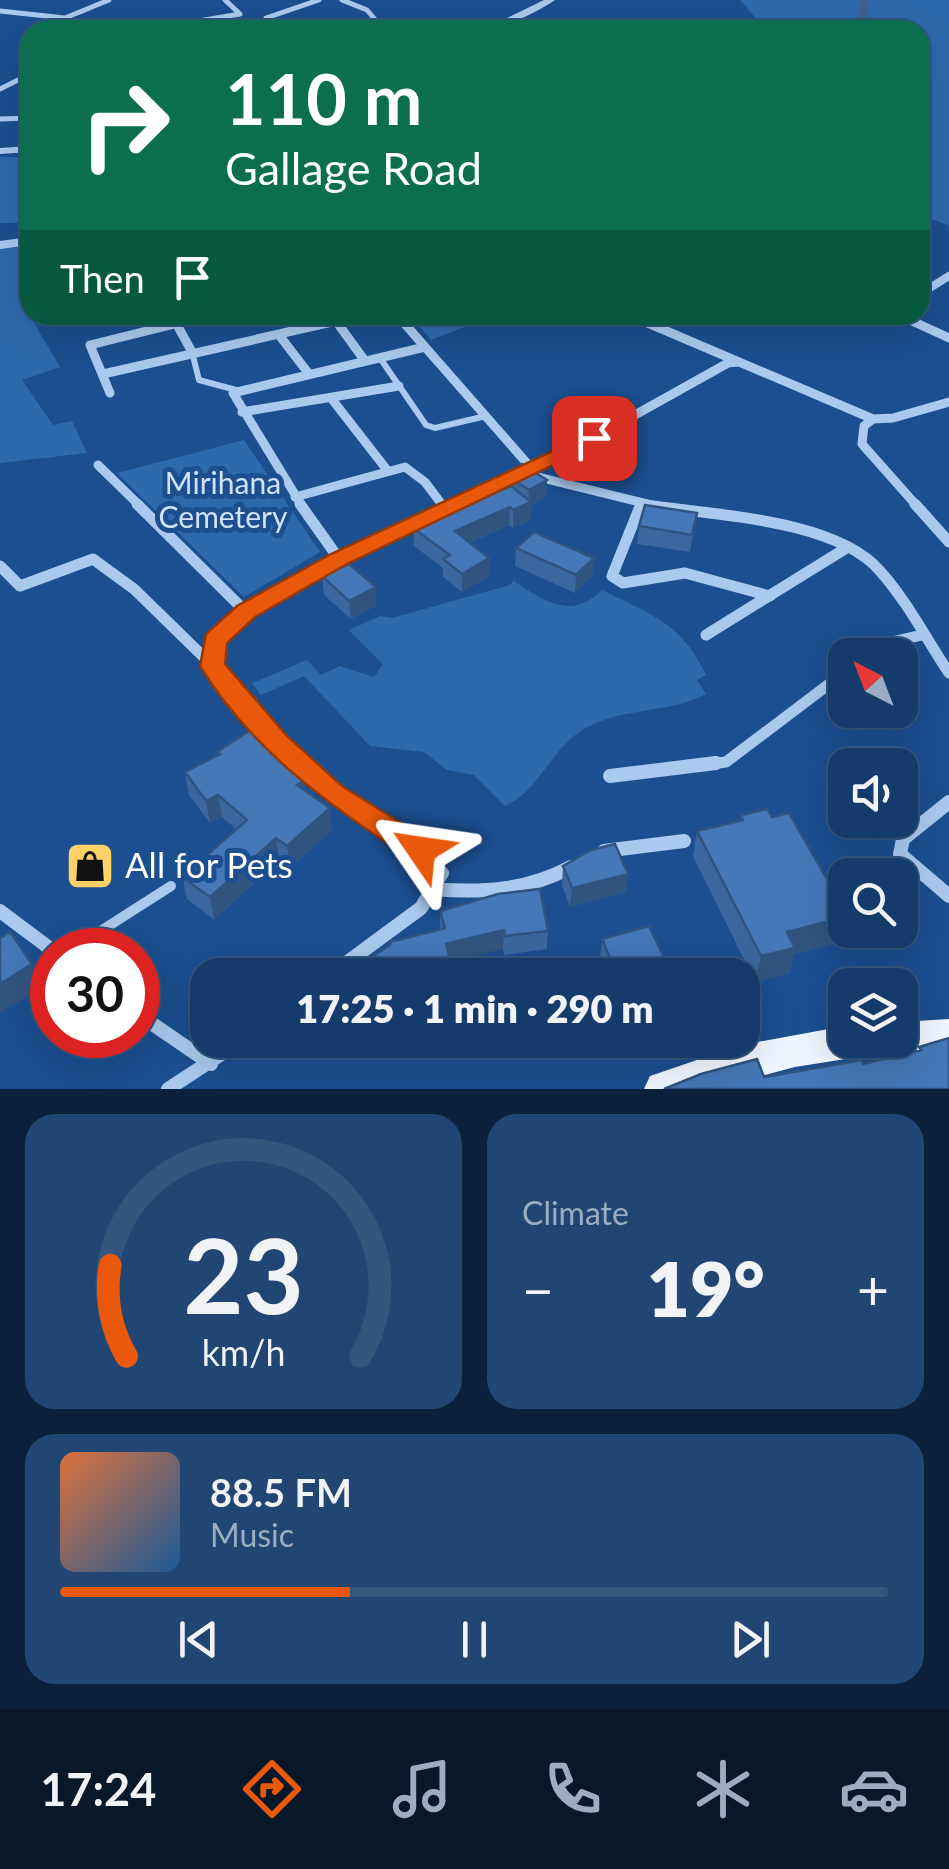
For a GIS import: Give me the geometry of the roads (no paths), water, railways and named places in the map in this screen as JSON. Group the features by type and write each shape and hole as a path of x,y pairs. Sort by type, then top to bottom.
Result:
{"main road":[{"path":"918,1037 949,1036"},
{"path":"663,1089 714,1068 828,1044"}],"street":[{"path":"0,11 65,18 109,0"},
{"path":"205,20 240,14 225,0"},
{"path":"266,18 319,0"},
{"path":"342,0 379,20"},
{"path":"510,20 551,0"},
{"path":"110,393 90,345 168,325"},
{"path":"177,325 192,352"},
{"path":"103,374 318,325"},
{"path":"339,325 365,361"},
{"path":"405,325 486,416 528,471 642,504 795,528 848,547 879,569 949,672"},
{"path":"657,325 873,419 893,418 949,403"},
{"path":"921,325 949,338"},
{"path":"279,334 309,374"},
{"path":"339,559 232,394 425,348"},
{"path":"212,666 215,640 246,612 443,506 528,471 654,407 728,363 738,362"},
{"path":"242,412 399,386"},
{"path":"331,398 387,470"},
{"path":"873,419 864,426 862,444 949,542"},
{"path":"98,464 246,612"},
{"path":"295,496 405,467 425,482 443,506"},
{"path":"642,504 612,576 623,583 685,573 770,596"},
{"path":"706,635 848,547"},
{"path":"0,566 20,586 35,584 81,560 93,559 134,589 212,666 277,744 332,794 421,850 442,873 420,908 353,958"},
{"path":"909,638 922,635"},
{"path":"610,776 726,762 828,685"},
{"path":"949,802 903,839 900,854 949,896"},
{"path":"592,855 621,846 684,842"},
{"path":"432,889 507,891 548,881 578,863"},
{"path":"0,911 30,934"},
{"path":"160,1029 211,1064"},
{"path":"168,1089 219,1058"}],"lane":[{"path":"192,352 200,380 236,390"},
{"path":"380,358 426,424 435,428 486,416"},
{"path":"105,928 171,886"}],"waterway":[{"path":"862,20 865,0"}],"place":[{"name":"All for Pets","path":"90,866"}],"park label":[{"name":"Mirihana Cemetery","path":"223,501"}]}
